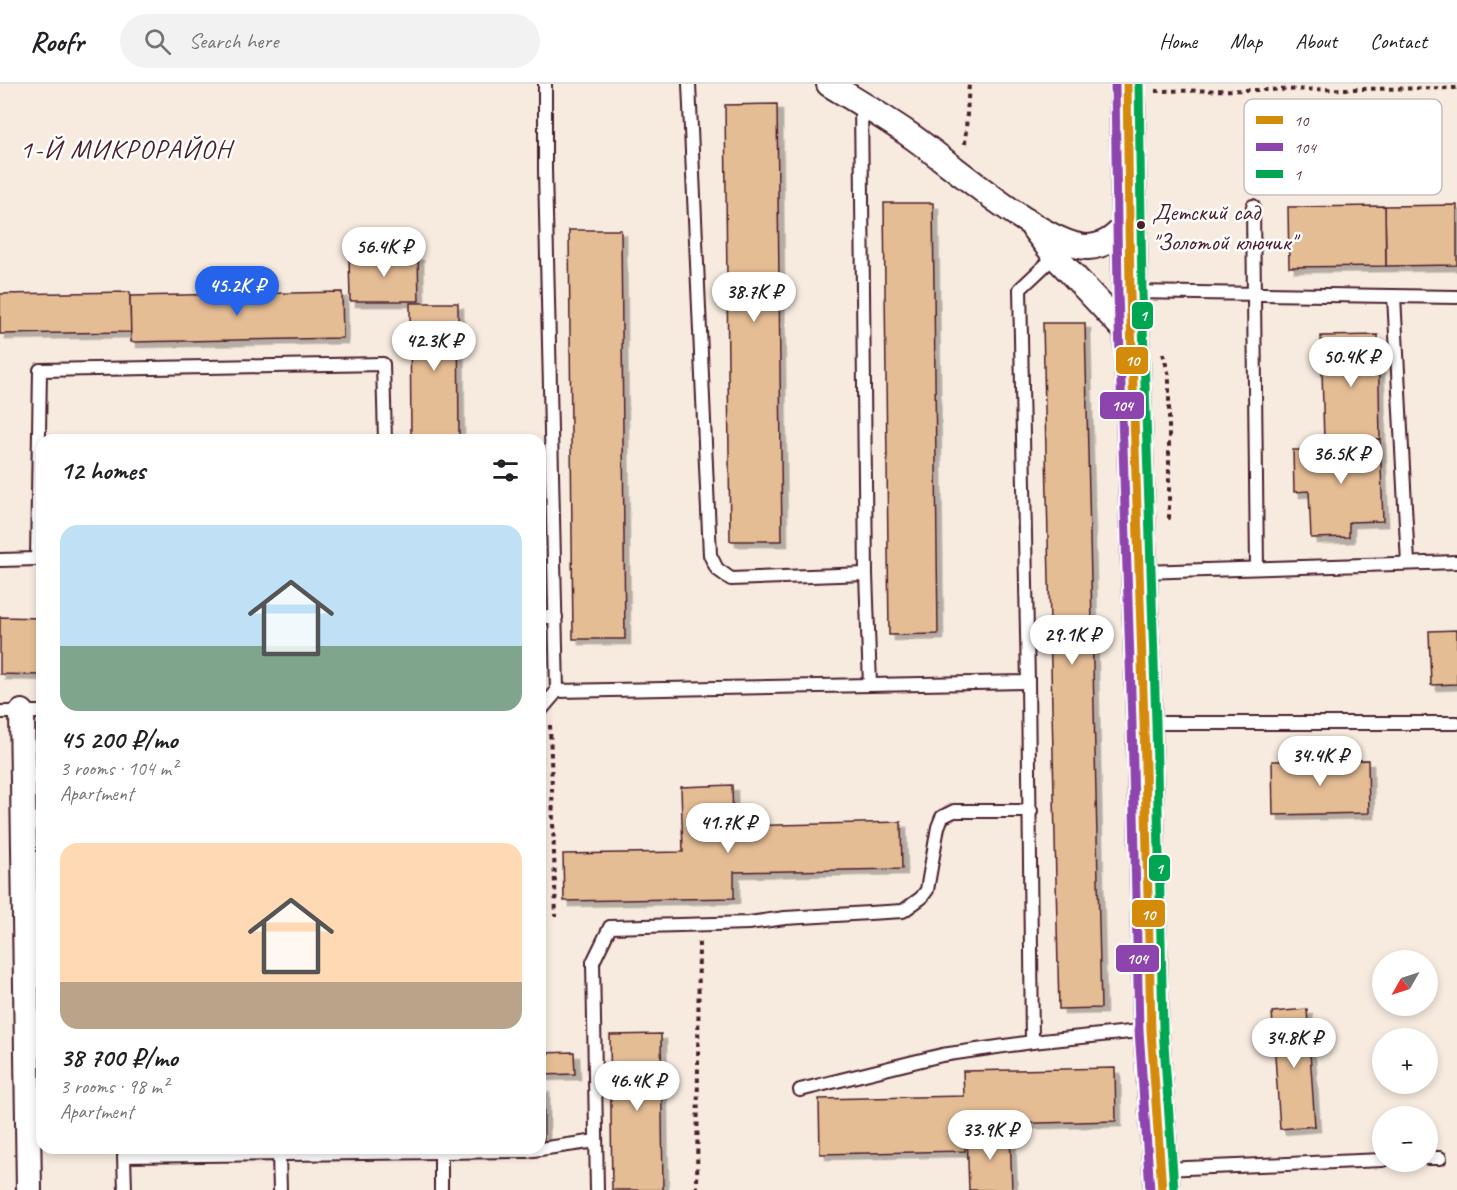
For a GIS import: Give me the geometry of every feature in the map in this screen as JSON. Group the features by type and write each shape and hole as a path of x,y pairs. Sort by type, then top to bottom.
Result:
{"street":[{"path":"830,84 908,133 1028,223 1062,240 1086,247 1106,243 1130,222"},
{"path":"1137,87 1130,222 1130,292 1147,340 1138,520 1151,1030 1161,1180"},
{"path":"1028,223 1055,256 1147,340"},
{"path":"21,712 29,1190"}],"lane":[{"path":"545,84 544,170 556,617 554,695 546,704"},
{"path":"689,84 710,555 717,569 731,579 866,574"},
{"path":"861,104 866,574 870,685"},
{"path":"1253,206 1257,568"},
{"path":"1032,1042 1031,811 1020,289 1055,256"},
{"path":"1130,292 1457,297"},
{"path":"1394,296 1408,564"},
{"path":"40,434 40,370 383,364 385,434"},
{"path":"0,560 36,559"},
{"path":"1139,572 1457,562"},
{"path":"546,617 556,617"},
{"path":"554,695 1028,682"},
{"path":"1144,723 1457,723"},
{"path":"597,1190 593,962 610,927 749,923 785,918 903,911 921,898 927,890 938,827 942,817 954,811 1031,811"},
{"path":"800,1090 942,1054 1151,1030"},
{"path":"546,1148 596,1141"},
{"path":"125,1190 124,1156 279,1154 280,1190"},
{"path":"441,1154 441,1190"},
{"path":"1161,1180 1372,1161"}],"path":[{"path":"965,144 969,84"},
{"path":"1137,87 1457,88"},
{"path":"1138,520 1169,518 1169,376 1163,354 1147,340"},
{"path":"554,695 556,917"},
{"path":"697,1190 699,925"}],"building":[{"path":"777,104 782,541 730,541 725,105"},
{"path":"884,203 933,203 938,634 889,635"},
{"path":"1457,205 1457,265 1386,266 1385,206"},
{"path":"1385,206 1386,266 1289,267 1288,207"},
{"path":"569,230 621,230 625,639 573,639"},
{"path":"349,255 418,255 419,301 350,301"},
{"path":"130,292 131,332 0,334 0,294"},
{"path":"342,292 343,338 131,342 130,296"},
{"path":"410,303 458,303 459,434 411,434"},
{"path":"1043,323 1085,323 1101,1008 1059,1009"},
{"path":"1378,335 1380,439 1324,441 1321,336"},
{"path":"1380,439 1383,521 1349,522 1349,537 1311,538 1309,491 1294,492 1293,450 1325,450 1324,441"},
{"path":"0,617 36,618 36,675 0,674"},
{"path":"1457,630 1457,684 1431,685 1429,631"},
{"path":"1368,760 1369,813 1273,815 1272,761"},
{"path":"732,785 733,826 901,822 902,869 734,872 734,898 564,901 563,854 683,852 681,787"},
{"path":"1307,1009 1315,1126 1280,1129 1272,1012"},
{"path":"661,1034 663,1190 612,1190 610,1035"},
{"path":"574,1052 575,1074 546,1075 546,1053"},
{"path":"1115,1068 1116,1121 964,1125 965,1151 820,1154 819,1099 964,1096 963,1071"},
{"path":"1010,1132 1012,1190 969,1190 967,1133"}],"transit line":[{"name":"104","path":"1115,84 1118,292 1139,1030 1150,1190"},
{"name":"10","path":"1127,84 1130,292 1151,1030 1162,1190"},
{"name":"1","path":"1139,84 1142,292 1163,1029 1174,1189"}],"place":[{"name":"Детский сад \"Золотой ключик\"","path":"1141,225"}],"district":[{"name":"1-Й МИКРОРАЙОН","path":"126,149"}]}
